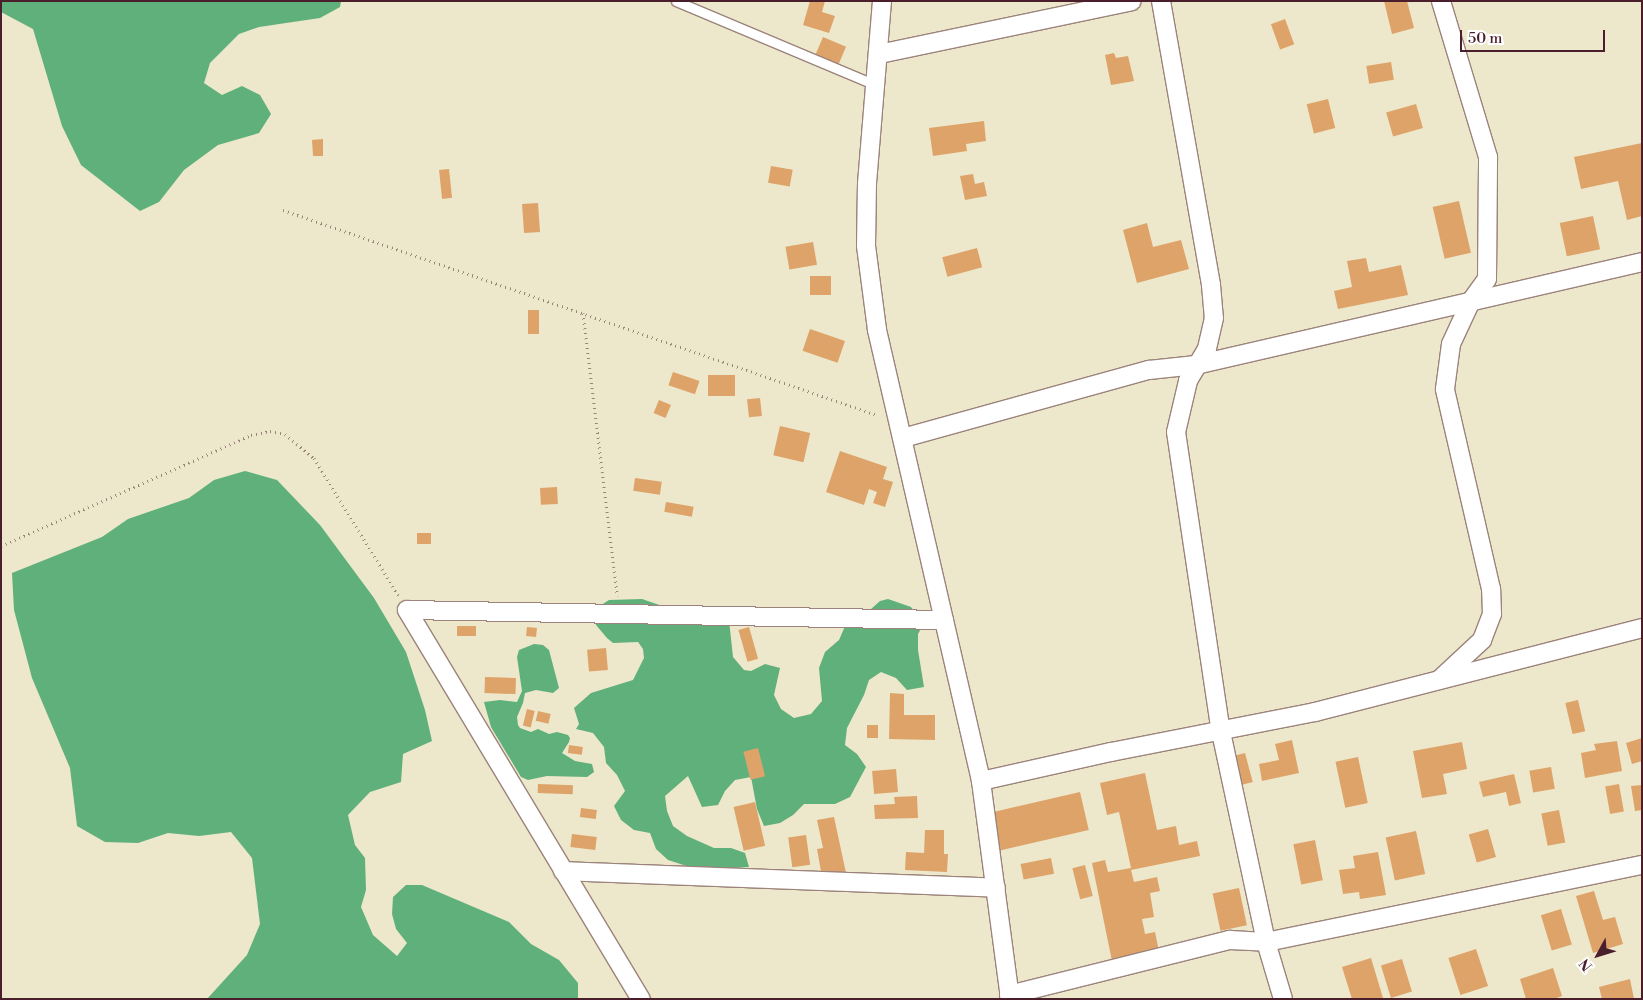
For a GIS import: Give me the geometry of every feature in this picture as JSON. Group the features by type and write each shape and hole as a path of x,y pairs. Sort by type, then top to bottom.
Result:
{"street":[{"path":"882,1 867,183 866,246 877,330 981,781 1009,997 1230,940 1266,942 1642,865"},
{"path":"879,54 1132,1"},
{"path":"1161,1 1211,285 1214,318 1207,349 1188,381 1176,432 1221,732 1266,942 1283,999"},
{"path":"1439,680 1482,640 1492,614 1491,589 1445,389 1451,344 1471,301 1487,279 1488,157 1441,1"},
{"path":"901,430 1149,370 1196,365 1642,262"},
{"path":"407,610 944,620"},
{"path":"407,610 641,999"},
{"path":"981,781 1111,752 1221,732 1315,712 1642,628"},
{"path":"563,871 996,888"}],"lane":[{"path":"676,1 876,85"}],"path":[{"path":"283,210 583,313 901,430"},
{"path":"583,313 619,614"},
{"path":"1,546 251,435 270,431 285,434 314,458 407,610"}],"green space":[{"path":"1,1 341,1 340,7 320,18 259,27 239,34 210,63 204,83 222,95 242,86 260,95 271,114 259,133 218,145 184,170 159,202 140,211 81,165 62,126 33,29 1,12"},
{"path":"245,471 277,480 320,525 374,598 406,652 425,710 432,741 403,754 401,782 370,792 348,815 355,845 365,858 366,890 361,907 373,935 397,956 407,943 396,929 392,914 393,897 406,885 422,885 509,922 531,944 559,960 578,983 578,999 207,999 247,955 260,924 252,858 231,832 199,836 168,833 138,843 105,842 77,826 70,768 32,678 14,610 12,573 102,537 128,519 189,498 214,480"},
{"path":"642,599 674,610 697,606 721,606 728,611 733,657 744,670 751,671 765,664 780,668 774,695 781,709 794,718 811,714 822,701 819,668 825,652 839,640 846,624 861,618 880,601 888,599 911,607 920,620 922,627 918,634 918,650 924,687 907,690 896,678 881,672 869,680 864,695 847,728 845,745 857,754 866,767 850,797 835,804 804,804 793,815 780,823 764,826 757,809 751,777 735,780 725,791 718,805 702,807 688,776 665,796 667,811 673,826 687,836 714,848 731,848 745,853 749,867 699,870 668,860 656,849 650,833 634,830 621,820 614,806 625,791 617,775 606,763 604,747 593,733 576,729 579,724 574,708 591,693 633,680 644,658 643,649 638,642 613,643 607,638 596,625 595,609 609,600"},
{"path":"534,644 543,645 549,650 559,688 553,693 536,690 525,693 517,717 518,725 520,728 531,732 538,729 549,734 557,732 568,735 570,738 569,742 562,753 575,761 592,764 594,772 587,777 547,776 528,780 521,777 491,727 484,702 500,700 517,702 522,691 517,657 519,650"}],"building":[{"path":"810,1 825,1 822,12 835,16 829,33 803,25"},
{"path":"1384,1 1407,1 1414,28 1392,34"},
{"path":"1285,19 1294,44 1280,50 1271,24"},
{"path":"823,37 846,47 839,64 816,54"},
{"path":"1114,53 1116,58 1128,56 1134,81 1111,85 1105,55"},
{"path":"1391,62 1394,80 1369,84 1366,66"},
{"path":"1328,99 1335,128 1314,133 1307,104"},
{"path":"1416,104 1423,128 1393,137 1386,113"},
{"path":"984,121 986,141 966,144 967,151 933,156 929,128"},
{"path":"323,139 323,156 313,156 312,140"},
{"path":"1642,143 1642,216 1627,220 1618,181 1581,189 1574,157"},
{"path":"771,166 793,170 790,187 768,183"},
{"path":"449,169 452,198 442,199 439,170"},
{"path":"973,174 975,184 984,182 987,196 965,200 960,176"},
{"path":"1459,201 1471,253 1445,259 1433,207"},
{"path":"538,203 540,232 524,233 522,204"},
{"path":"1593,216 1600,249 1567,256 1560,223"},
{"path":"1147,223 1153,247 1181,240 1189,269 1137,283 1123,230"},
{"path":"813,242 817,265 789,270 785,247"},
{"path":"977,248 982,267 947,277 942,257"},
{"path":"1366,258 1369,272 1401,265 1408,295 1338,309 1334,291 1352,287 1347,261"},
{"path":"810,276 831,276 831,295 810,295"},
{"path":"528,310 539,310 539,334 528,334"},
{"path":"810,329 845,341 837,363 803,351"},
{"path":"673,372 699,381 695,394 668,385"},
{"path":"708,375 735,375 735,396 708,396"},
{"path":"760,398 762,416 749,417 747,399"},
{"path":"659,400 671,405 665,418 654,413"},
{"path":"780,426 810,433 803,462 773,455"},
{"path":"840,451 887,467 883,479 893,482 885,507 873,503 877,492 869,489 864,505 826,492"},
{"path":"635,478 662,482 660,495 633,491"},
{"path":"557,487 558,504 541,505 540,488"},
{"path":"666,502 694,507 692,517 664,512"},
{"path":"417,533 431,533 431,544 417,544"},
{"path":"457,626 476,626 476,636 457,636"},
{"path":"527,627 537,628 536,637 526,636"},
{"path":"749,627 758,659 748,662 738,630"},
{"path":"606,648 608,670 589,672 587,650"},
{"path":"485,677 516,678 515,694 484,693"},
{"path":"890,693 904,694 904,715 935,715 935,740 889,739"},
{"path":"1578,700 1585,731 1573,734 1565,703"},
{"path":"527,709 535,711 531,727 523,725"},
{"path":"538,711 551,714 548,724 536,721"},
{"path":"867,725 878,725 878,738 867,738"},
{"path":"1642,738 1642,761 1632,764 1626,743"},
{"path":"1292,740 1299,773 1262,781 1259,764 1279,760 1275,744"},
{"path":"1617,741 1622,771 1585,778 1581,753 1596,750 1594,744"},
{"path":"1462,742 1467,769 1443,774 1447,794 1422,798 1413,751"},
{"path":"569,745 583,747 582,755 568,753"},
{"path":"758,748 765,776 750,780 743,752"},
{"path":"1245,753 1253,782 1242,785 1234,756"},
{"path":"1358,757 1368,803 1345,808 1336,762"},
{"path":"1551,767 1555,789 1533,792 1529,771"},
{"path":"896,769 898,792 874,794 872,771"},
{"path":"1145,773 1157,830 1176,826 1179,845 1197,841 1200,856 1131,870 1134,882 1157,877 1160,891 1150,893 1154,917 1142,919 1145,934 1155,932 1160,956 1113,966 1092,863 1105,860 1108,872 1131,868 1119,812 1107,815 1100,783"},
{"path":"1514,774 1521,803 1509,806 1506,792 1483,797 1479,782"},
{"path":"538,784 573,785 573,794 538,793"},
{"path":"1619,784 1624,812 1610,814 1605,786"},
{"path":"1642,785 1642,810 1635,811 1631,786"},
{"path":"1080,792 1089,830 999,851 990,813"},
{"path":"917,796 918,818 875,819 874,805 895,804 894,797"},
{"path":"755,802 765,846 744,851 734,807"},
{"path":"581,808 597,810 596,819 580,817"},
{"path":"1559,810 1565,842 1548,846 1541,813"},
{"path":"834,817 846,873 822,877 817,849 823,848 817,820"},
{"path":"1488,829 1496,857 1477,862 1469,835"},
{"path":"925,830 944,830 944,854 948,854 947,872 905,870 906,852 924,853"},
{"path":"1416,831 1425,874 1395,880 1386,837"},
{"path":"572,834 597,837 595,850 570,847"},
{"path":"806,835 810,865 792,867 788,838"},
{"path":"1315,840 1323,880 1301,884 1293,844"},
{"path":"1378,852 1386,895 1360,899 1359,892 1343,894 1339,870 1355,868 1353,856"},
{"path":"1051,858 1054,874 1024,880 1021,864"},
{"path":"1085,865 1093,896 1080,899 1072,868"},
{"path":"1239,888 1247,925 1220,931 1213,894"},
{"path":"1594,891 1603,920 1615,917 1623,944 1593,953 1576,896"},
{"path":"1561,909 1572,944 1552,951 1541,915"},
{"path":"1476,949 1488,986 1460,995 1448,958"},
{"path":"1371,958 1383,998 1352,999 1342,967"},
{"path":"1402,959 1412,992 1391,998 1381,965"},
{"path":"1553,968 1562,996 1554,999 1526,999 1520,979"},
{"path":"1630,979 1634,999 1602,999 1599,987"}]}
